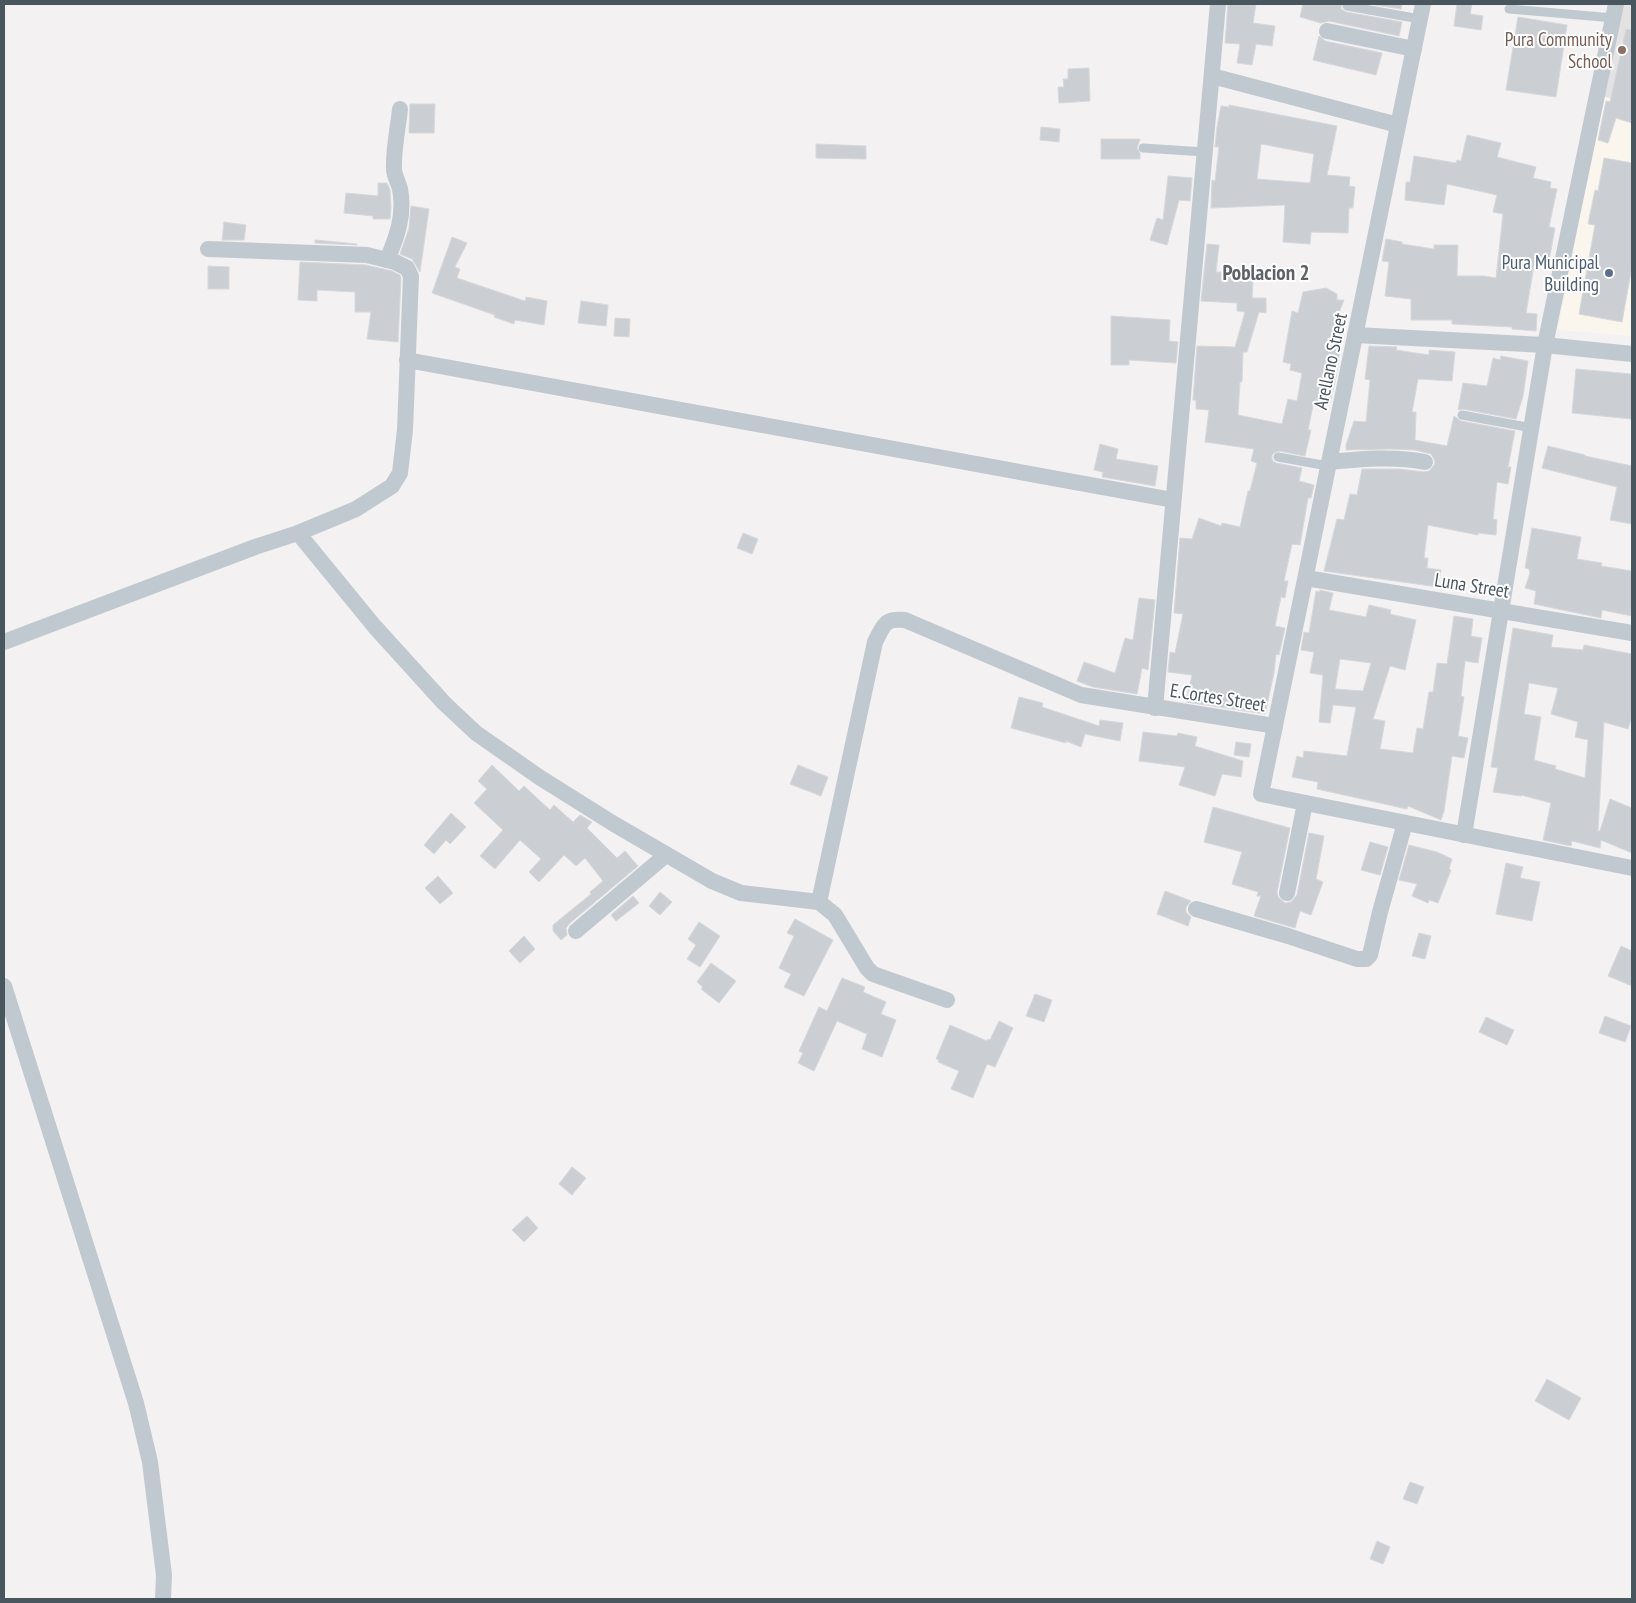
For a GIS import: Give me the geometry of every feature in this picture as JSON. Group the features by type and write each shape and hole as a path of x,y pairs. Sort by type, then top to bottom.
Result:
{"street":[{"path":"1154,708 1218,4"},
{"path":"1464,835 1545,345 1615,11"},
{"name":"Arellano Street","path":"1304,803 1261,794 1422,12"},
{"path":"1327,31 1414,49"},
{"path":"1212,76 1398,125"},
{"path":"387,260 397,237 402,205 400,188 394,173 400,109"},
{"path":"4,642 255,547 298,533 356,509 392,486 400,473 405,430 412,276 407,268 367,255 208,249"},
{"path":"1355,335 1545,345 1632,354"},
{"path":"407,360 1173,500"},
{"path":"1329,464 1376,457 1405,458 1426,462"},
{"path":"298,533 375,628 444,703 476,733 539,777 712,881 741,893 819,902 835,915 867,968 873,974 947,1000"},
{"name":"Luna Street","path":"1306,578 1632,633"},
{"name":"E.Cortes Street","path":"819,902 875,642 886,622 894,619 905,620 1081,695 1275,726"},
{"path":"1286,893 1304,803 1632,868"},
{"path":"1196,909 1288,936 1357,959 1366,959 1370,955 1405,824"},
{"path":"576,931 666,854"},
{"path":"4,986 136,1403 150,1462 164,1575 163,1599"}],"lane":[{"path":"1347,6 1422,12"},
{"path":"1509,9 1615,11"},
{"path":"1143,148 1205,152"},
{"path":"1462,415 1532,428"},
{"path":"1278,457 1329,464"}],"shaded area":[{"name":"Pura Community School","path":"1623,4 1632,4 1632,104 1602,96"},
{"path":"1602,96 1632,104 1632,336 1558,330"}],"building":[{"path":"1228,4 1256,4 1253,23 1275,26 1272,46 1256,44 1252,65 1237,63 1240,44 1225,43"},
{"path":"1303,4 1341,4 1341,9 1346,12 1402,22 1399,36 1329,21 1321,23 1300,17"},
{"path":"1370,4 1402,4 1401,9"},
{"path":"1457,4 1472,4 1470,14 1483,16 1481,30 1454,26"},
{"path":"1518,17 1567,25 1556,97 1506,90"},
{"path":"1626,29 1632,30 1632,123 1616,118 1608,143 1598,140 1606,101 1610,102"},
{"path":"1319,36 1325,41 1382,53 1376,75 1313,60"},
{"path":"1089,68 1090,101 1059,103 1058,87 1064,87 1063,79 1068,79 1068,69"},
{"path":"410,104 435,104 434,133 409,133"},
{"path":"1229,105 1337,126 1327,175 1350,177 1349,186 1355,187 1353,208 1349,208 1348,233 1311,232 1310,244 1283,242 1285,205 1211,208 1212,180 1215,181 1219,147 1215,147 1217,127 1221,106 1229,107","holes":["1261,144 1314,154 1310,183 1257,179"]},
{"path":"1041,127 1060,129 1059,142 1040,140"},
{"path":"1467,135 1501,143 1497,157 1536,167 1533,178 1551,182 1550,188 1557,189 1549,227 1555,228 1548,267 1534,265 1526,313 1537,314 1536,331 1512,329 1512,327 1452,324 1452,320 1411,320 1411,299 1385,296 1389,262 1382,261 1386,239 1402,242 1402,244 1434,249 1434,245 1458,245 1457,276 1496,278 1503,214 1493,212 1497,195 1447,184 1444,205 1405,200 1406,182 1410,182 1414,156 1456,163 1457,160 1461,161"},
{"path":"1101,139 1140,139 1137,148 1140,153 1140,159 1101,159"},
{"path":"816,144 866,146 866,159 816,158"},
{"path":"1604,158 1632,163 1632,266 1622,322 1579,314 1595,225 1588,224 1595,190 1598,191"},
{"path":"1168,176 1192,178 1190,201 1179,200 1167,245 1150,240 1157,218 1163,220"},
{"path":"378,183 387,183 390,190 390,219 373,219 373,216 344,213 346,193 378,196"},
{"path":"411,206 429,209 420,272 412,259 400,254 409,228"},
{"path":"224,222 246,225 244,240 222,240"},
{"path":"452,237 467,243 455,267 460,269 457,278 525,301 526,297 547,301 544,325 515,320 514,324 494,317 495,315 432,293"},
{"path":"315,240 357,244 357,245 315,243"},
{"path":"1207,244 1219,245 1216,272 1222,272 1222,275 1233,276 1233,281 1253,281 1252,298 1266,298 1266,313 1259,312 1247,352 1243,352 1238,415 1282,424 1288,399 1297,401 1302,373 1290,370 1291,364 1283,362 1292,311 1298,313 1303,292 1326,288 1337,294 1337,300 1344,300 1338,315 1347,318 1342,335 1330,403 1314,401 1308,430 1311,430 1305,456 1279,451 1272,455 1272,460 1276,463 1302,468 1299,481 1314,485 1311,498 1308,498 1300,545 1292,544 1284,581 1288,581 1285,598 1281,597 1275,626 1285,628 1279,655 1276,654 1265,714 1186,702 1192,675 1168,672 1170,652 1175,653 1183,614 1174,613 1180,538 1192,539 1199,518 1221,526 1222,523 1240,527 1248,491 1250,491 1257,463 1251,461 1254,449 1205,442 1209,410 1196,409 1196,400 1193,400 1197,346 1235,347 1245,312 1237,311 1237,303 1201,301"},
{"path":"300,262 366,265 392,271 400,275 398,342 367,339 371,312 355,312 355,292 317,290 317,301 298,300"},
{"path":"208,266 229,267 229,289 208,289"},
{"path":"581,301 608,305 606,326 578,323"},
{"path":"1111,316 1170,320 1169,341 1178,342 1176,363 1129,360 1129,365 1111,365"},
{"path":"615,318 630,319 629,337 614,336"},
{"path":"1369,346 1397,347 1396,350 1429,355 1429,350 1455,352 1452,381 1418,379 1412,412 1416,412 1415,440 1447,446 1454,416 1461,421 1515,431 1508,467 1511,467 1508,484 1497,482 1493,519 1497,520 1496,535 1478,533 1478,535 1428,525 1424,558 1428,558 1427,568 1441,570 1438,587 1324,571 1337,519 1344,520 1350,494 1357,495 1362,469 1400,469 1424,472 1429,471 1435,464 1431,454 1415,450 1346,450 1354,421 1366,422 1370,380 1365,379"},
{"path":"1501,356 1528,361 1523,396 1516,419 1463,409 1458,410 1463,383 1487,386 1493,358 1500,360"},
{"path":"1576,369 1632,374 1632,419 1572,413"},
{"path":"1100,444 1118,449 1116,459 1158,466 1155,486 1102,477 1103,472 1094,470"},
{"path":"1548,446 1632,466 1632,524 1610,520 1617,487 1542,468"},
{"path":"1532,528 1581,537 1577,559 1602,563 1601,566 1632,571 1632,616 1602,610 1601,618 1534,604 1536,591 1525,588 1530,573 1529,569 1525,568"},
{"path":"743,533 758,539 752,554 737,548"},
{"path":"1320,590 1333,593 1329,610 1366,617 1369,605 1391,610 1390,614 1416,620 1405,670 1390,666 1373,719 1385,721 1380,749 1413,753 1417,728 1423,729 1429,692 1433,692 1437,663 1447,664 1454,616 1473,619 1471,636 1482,638 1478,663 1465,661 1461,696 1464,697 1458,736 1468,738 1464,758 1452,756 1441,820 1408,806 1407,809 1317,789 1318,782 1292,777 1297,756 1303,758 1304,751 1347,756 1356,707 1333,705 1330,723 1319,722 1323,675 1310,673 1314,652 1301,650 1304,632 1309,633 1316,591 1319,592","holes":["1340,659 1371,663 1363,691 1335,689"]},
{"path":"1139,598 1155,600 1148,670 1142,668 1137,694 1093,687 1077,681 1084,662 1115,673 1125,638 1133,640"},
{"path":"1513,628 1553,635 1551,647 1583,650 1584,645 1632,654 1632,716 1628,729 1604,722 1598,831 1600,831 1610,799 1632,808 1632,853 1601,840 1600,848 1572,841 1571,846 1543,840 1551,803 1521,795 1493,792 1498,768 1491,767","holes":["1529,683 1558,688 1551,714 1578,722 1575,737 1588,740 1585,778 1555,769 1556,766 1534,760 1541,717 1524,714"]},
{"path":"1019,697 1043,703 1042,707 1099,726 1100,720 1123,723 1120,741 1085,734 1081,747 1066,741 1066,743 1011,728"},
{"path":"1143,732 1177,736 1178,733 1197,737 1195,746 1243,761 1241,777 1222,774 1215,796 1179,785 1185,767 1139,761"},
{"path":"1236,742 1251,744 1249,757 1234,755"},
{"path":"492,765 519,791 524,786 550,810 554,805 573,822 580,815 592,822 587,828 617,858 625,851 638,866 570,923 566,928 567,935 561,940 553,931 553,925 591,894 590,892 603,881 585,858 576,866 564,855 539,882 529,872 541,859 520,840 495,869 480,856 503,830 474,803 487,789 478,781"},
{"path":"798,765 828,777 821,796 790,784"},
{"path":"1213,807 1290,828 1277,892 1278,897 1285,903 1291,902 1297,895 1309,833 1324,836 1316,879 1323,882 1311,915 1300,911 1295,928 1254,916 1261,896 1257,896 1258,892 1232,884 1242,852 1204,842"},
{"path":"451,813 466,827 450,844 446,840 434,854 424,845"},
{"path":"1370,842 1388,847 1380,875 1361,870"},
{"path":"1409,845 1437,852 1452,859 1449,869 1451,870 1438,903 1429,900 1428,903 1412,896 1417,884 1399,880"},
{"path":"1506,863 1523,867 1520,878 1540,882 1532,921 1496,914"},
{"path":"438,876 453,893 440,904 425,888"},
{"path":"1165,891 1191,901 1186,907 1186,912 1191,917 1188,926 1157,914"},
{"path":"660,892 672,902 660,915 649,906"},
{"path":"633,896 639,903 616,921 611,915"},
{"path":"795,919 833,940 804,996 784,987 791,974 779,968 794,936 787,933"},
{"path":"699,922 720,936 700,967 687,959 696,945 688,939"},
{"path":"1419,933 1431,936 1425,959 1412,956"},
{"path":"524,936 535,949 520,963 509,951"},
{"path":"1621,946 1632,951 1632,986 1608,976"},
{"path":"711,963 736,981 719,1003 701,989 703,987 697,982"},
{"path":"842,978 865,987 863,992 886,1002 881,1014 896,1020 882,1057 862,1049 867,1034 837,1021 814,1071 798,1063 803,1053 799,1051 819,1007 827,1011"},
{"path":"1035,994 1052,1000 1044,1022 1026,1016"},
{"path":"1605,1016 1631,1026 1625,1042 1599,1033"},
{"path":"1486,1017 1514,1030 1507,1045 1479,1032"},
{"path":"999,1021 1013,1028 995,1067 987,1064 973,1098 951,1089 959,1071 938,1062 939,1060 936,1059 950,1025 987,1041 988,1039 990,1040"},
{"path":"572,1167 586,1178 572,1195 559,1184"},
{"path":"527,1216 538,1228 524,1242 512,1230"},
{"path":"1547,1379 1581,1398 1569,1420 1535,1401"},
{"path":"1410,1482 1424,1487 1417,1504 1403,1499"},
{"path":"1377,1541 1390,1547 1383,1564 1370,1559"}],"place":[{"name":"Pura Community School","path":"1622,50"},
{"name":"Pura Municipal Building","path":"1609,273"}],"district":[{"name":"Poblacion 2","path":"1266,272"}]}
